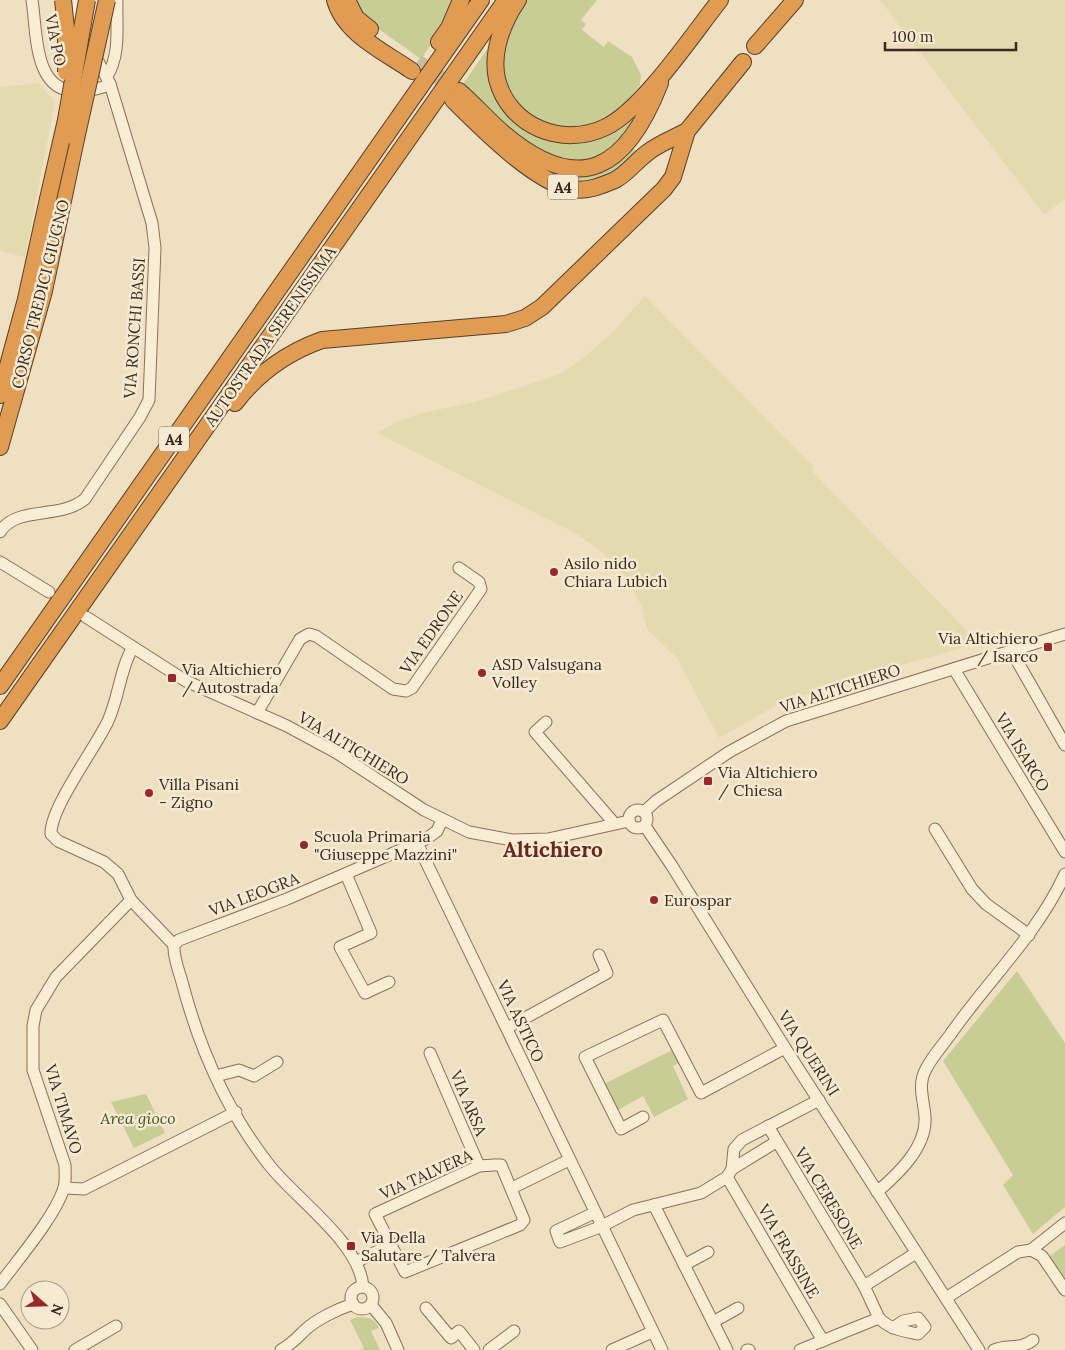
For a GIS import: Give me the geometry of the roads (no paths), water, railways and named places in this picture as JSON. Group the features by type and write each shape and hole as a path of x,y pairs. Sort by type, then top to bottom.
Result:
{"highway":[{"path":"48,199 65,82 66,28 63,0"},
{"path":"48,199 66,120 87,0"},
{"path":"76,139 96,0"},
{"path":"335,0 343,19 355,32 415,66 361,23 346,0"},
{"path":"348,190 384,120 449,28 461,0"},
{"name":"AUTOSTRADA SERENISSIMA","path":"0,686 481,0"},
{"name":"AUTOSTRADA SERENISSIMA","path":"0,721 506,0"},
{"path":"518,0 501,33 496,63 497,79 510,107 532,126 564,136 578,135 606,127 620,118 664,71 720,0"},
{"path":"754,46 789,5 808,0"},
{"path":"76,139 115,1"},
{"name":"A4","path":"664,71 647,115 632,139 612,158 600,164 576,170 555,166 515,142 456,95 513,154 548,179 572,189 592,188 617,178 638,162 646,153 687,131 743,62"},
{"path":"175,470 207,440 249,386 284,357 305,346 343,336 506,324 525,318 542,307 664,189 673,177 687,131"},
{"name":"CORSO TREDICI GIUGNO","path":"0,447 42,300 76,139"},
{"name":"CORSO TREDICI GIUGNO","path":"0,395 26,299 48,199"}],"street":[{"name":"VIA PO","path":"32,0 41,58 45,74 52,84 70,91 97,90 109,80"},
{"path":"74,0 72,31 109,80"},
{"path":"109,80 116,53 115,1"},
{"name":"VIA RONCHI BASSI","path":"0,532 16,518 76,507 85,499 140,417 149,400 154,240 152,223 109,80"},
{"path":"0,562 49,592"},
{"name":"VIA EDRONE","path":"257,713 300,639 310,634 316,636 392,689 406,691 412,688 481,589 479,582 459,568"},
{"name":"VIA ALTICHIERO","path":"89,619 195,686 287,726 337,753 442,820 490,838 512,840 548,838 629,821"},
{"name":"VIA ALTICHIERO","path":"629,821 634,811 644,812 656,801 729,752 786,721 1065,634"},
{"path":"133,647 108,722 85,758 51,827 51,834 58,841 104,862 118,874 131,900 177,943 191,1016 203,1050 216,1076 270,1166 340,1239 360,1269 363,1287"},
{"path":"1012,652 1065,745"},
{"name":"VIA ISARCO","path":"954,669 1065,852"},
{"path":"546,722 535,732 614,823"},
{"path":"644,812 647,822 644,826"},
{"name":"VIA LEOGRA","path":"177,943 417,843 433,834 442,820"},
{"name":"VIA ALTICHIERO","path":"629,821 635,828 644,826"},
{"name":"VIA QUERINI","path":"644,826 672,866 785,1048 979,1350"},
{"path":"935,829 972,889 986,904 1029,935"},
{"name":"VIA ASTICO","path":"417,843 507,1028 600,1227 662,1350"},
{"path":"346,874 371,933 340,947 365,993 389,982"},
{"path":"877,1192 901,1169 921,1141 925,1127 921,1078 927,1066 964,1015 1029,935 1057,891 1065,874"},
{"name":"VIA TIMAVO","path":"0,1284 52,1211 64,1188 64,1165 33,1070 33,1026 36,1010 48,987 56,977 131,900"},
{"path":"507,1028 608,972 599,954"},
{"path":"643,1117 621,1129 585,1057 663,1020 701,1093 785,1048"},
{"name":"VIA ARSA","path":"430,1053 479,1166"},
{"path":"216,1076 239,1070 254,1076 277,1062"},
{"path":"730,1173 734,1149 742,1140 819,1100"},
{"path":"64,1188 84,1189 236,1112"},
{"name":"VIA CERESONE","path":"768,1126 864,1286 880,1318 893,1328"},
{"path":"594,1213 556,1231 556,1236 560,1242 600,1227 633,1210 701,1193 776,1142"},
{"path":"512,1188 569,1160"},
{"name":"VIA TALVERA","path":"494,1165 520,1225"},
{"name":"VIA TALVERA","path":"494,1165 501,1165 512,1188 524,1220 520,1225 405,1272 375,1214 479,1166 494,1165"},
{"name":"VIA FRASSINE","path":"730,1173 823,1341"},
{"path":"654,1205 727,1350"},
{"path":"946,1298 1018,1252 1031,1250 1065,1223"},
{"path":"356,1262 390,1245"},
{"path":"1031,1250 1042,1256 1065,1290"},
{"path":"684,1265 708,1252"},
{"path":"864,1286 916,1253"},
{"path":"353,1304 353,1292 363,1287"},
{"path":"363,1287 372,1292 371,1305"},
{"path":"0,1304 32,1350"},
{"path":"282,1350 296,1341 306,1329 341,1308 353,1304 362,1309 371,1305"},
{"path":"371,1305 386,1323 398,1350"},
{"path":"426,1308 452,1338 459,1331 474,1350"},
{"path":"713,1322 738,1308"},
{"path":"800,1350 880,1318"},
{"path":"75,1350 116,1326"},
{"path":"489,1350 514,1330"},
{"path":"612,1350 652,1332"},
{"path":"637,1339 643,1350"},
{"path":"994,1350 1001,1347 1022,1347 1033,1340"}],"tunnel":[{"path":"417,62 459,91"}],"place":[{"name":"Asilo nido Chiara Lubich","path":"554,572"},
{"name":"Via Altichiero / Isarco","path":"1048,647"},
{"name":"ASD Valsugana Volley","path":"482,673"},
{"name":"Via Altichiero / Autostrada","path":"172,678"},
{"name":"Via Altichiero / Chiesa","path":"708,781"},
{"name":"Villa Pisani - Zigno","path":"149,793"},
{"name":"Scuola Primaria \"Giuseppe Mazzini\"","path":"304,845"},
{"name":"Eurospar","path":"654,900"},
{"name":"Via Della Salutare / Talvera","path":"351,1246"}],"district":[{"name":"Altichiero","path":"553,849"}],"park label":[{"name":"Area gioco","path":"138,1118"}]}
